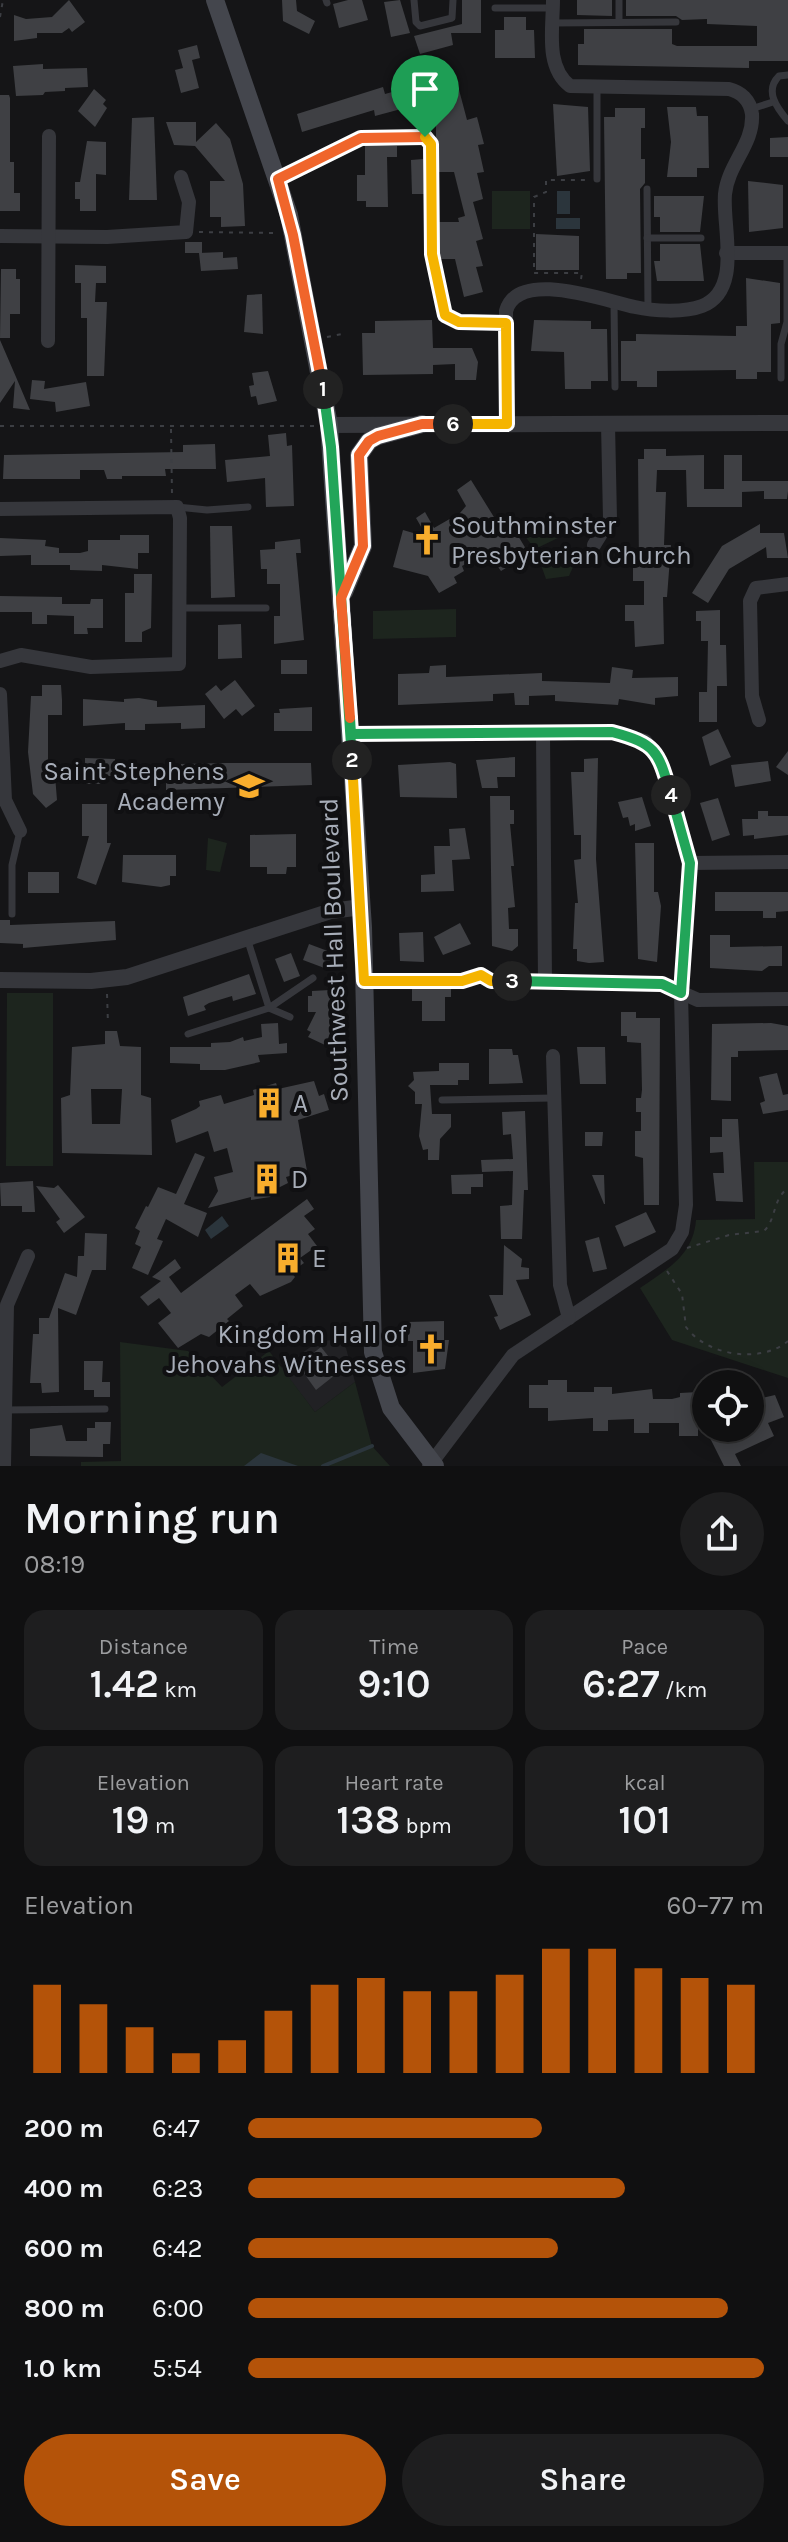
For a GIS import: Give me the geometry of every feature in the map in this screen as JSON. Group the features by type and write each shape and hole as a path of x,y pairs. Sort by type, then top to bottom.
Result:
{"main road":[{"name":"Southwest Hall Boulevard","path":"215,0 278,179 293,233 329,425 362,907 373,1352 391,1408 431,1465"},
{"path":"341,598 363,546 359,455 369,441 378,436 422,424"}],"street":[{"path":"507,424 508,302 529,291 584,292 648,309 689,309 711,301 724,284 727,181 749,137 751,109 746,99 729,89 577,88 561,79 553,63 553,10"},
{"path":"48,341 46,236 49,136"},
{"path":"0,236 107,237 186,232 189,202 181,177"},
{"path":"726,253 787,253"},
{"path":"329,425 788,423"},
{"path":"594,545 610,519 608,424"},
{"path":"0,509 177,507 180,518 179,664 91,667 21,655 0,661"},
{"path":"759,720 752,696 750,601 756,588 788,584"},
{"path":"0,694 5,800 20,831"},
{"path":"351,734 612,732 645,741 662,764 690,863 681,993 686,1205 676,1242 659,1261 513,1355 431,1465"},
{"path":"543,734 545,981"},
{"path":"690,863 788,862"},
{"path":"0,980 105,980 148,972 331,911 362,907"},
{"path":"481,975 491,981 662,984 698,1000 788,999"},
{"path":"553,1056 560,1285 569,1318"},
{"path":"3,1463 7,1305 28,1256"}],"lane":[{"path":"414,0 416,22 420,26 452,18 453,0"},
{"path":"619,0 619,22"},
{"path":"495,8 553,10 619,22 676,22"},
{"path":"788,75 775,79 773,102 788,121"},
{"path":"597,88 597,179"},
{"path":"751,109 773,102"},
{"path":"278,179 361,138 429,140 432,254 445,315 459,322 506,323"},
{"path":"647,189 648,309"},
{"path":"647,238 701,238"},
{"path":"781,378 781,344 787,322 787,253"},
{"path":"614,302 615,387"},
{"path":"177,507 207,510 248,507"},
{"path":"180,608 266,608"},
{"path":"12,914 12,865 20,831"},
{"path":"247,938 269,1008 290,1017"},
{"path":"188,1034 269,1008 313,978"},
{"path":"442,1100 554,1098"},
{"path":"4,1410 105,1409"}],"path":[{"path":"0,17 3,0"},
{"path":"581,281 582,273 534,273 534,197 546,192 546,180 597,179"},
{"path":"186,232 293,233"},
{"path":"0,426 329,425"},
{"path":"171,427 171,486 177,507"},
{"path":"364,981 462,981 481,975"},
{"path":"105,980 108,1024"},
{"path":"676,1242 686,1248 729,1235 764,1231 771,1224 778,1196 788,1188"},
{"path":"659,1261 682,1294 684,1321 693,1336 707,1344 744,1355 774,1351 788,1341"}],"shaded area":[{"path":"492,191 530,191 530,229 492,229"},
{"path":"557,191 570,191 570,214 557,214"},
{"path":"556,218 580,218 580,229 556,229"},
{"path":"559,526 560,537 535,549 524,535 528,527"},
{"path":"563,555 573,567 569,576 546,579 541,565"},
{"path":"456,609 456,637 373,639 373,611"},
{"path":"208,838 227,843 220,872 206,870"},
{"path":"7,993 53,993 53,1166 6,1166"},
{"path":"754,1162 788,1162 788,1378 672,1340 640,1288 669,1268 684,1252 690,1243 696,1220 755,1219"},
{"path":"222,1216 229,1226 211,1239 205,1230"},
{"path":"334,1340 346,1348 355,1382 315,1412 281,1368 319,1341"},
{"path":"120,1342 188,1351 222,1387 269,1351 315,1412 355,1382 372,1446 390,1466 81,1466 81,1462 121,1461"},
{"path":"261,1453 298,1466 244,1466"}],"building":[{"path":"69,0 85,22 72,32 69,28 62,33 37,33 37,38 14,41 14,15 26,19 52,17"},
{"path":"282,0 296,0 297,11 315,21 309,34 283,21"},
{"path":"362,0 368,20 339,28 333,4"},
{"path":"400,0 410,33 391,37 384,2"},
{"path":"462,0 481,0 481,33 451,33 453,45 420,54 414,36 462,24"},
{"path":"577,0 612,0 612,16 577,15"},
{"path":"626,0 788,0 788,61 749,61 749,68 578,65 578,44 584,44 584,29 672,29 672,44 677,46 757,46 757,26 707,24 707,19 682,20 676,16 626,16"},
{"path":"504,17 526,17 526,30 534,30 535,58 495,58 495,30 504,30"},
{"path":"197,45 200,58 192,60 199,88 181,93 175,70 183,68 178,50"},
{"path":"43,64 43,69 87,68 88,87 16,96 13,66"},
{"path":"444,86 445,89 458,86 467,120 477,117 484,144 478,145 484,172 477,173 483,199 473,202 483,239 476,241 483,266 476,267 483,292 464,297 455,259 440,259 438,253 438,222 459,222 458,218 465,216 454,172 436,172 436,114 430,116 424,95"},
{"path":"383,87 385,94 410,87 416,105 375,116 374,110 302,132 297,114"},
{"path":"94,89 106,100 103,104 107,108 95,127 78,111"},
{"path":"0,95 9,95 10,98 10,162 14,162 14,193 20,193 20,211 0,211"},
{"path":"553,104 588,107 590,171 557,176"},
{"path":"667,107 696,107 697,116 708,116 709,168 697,168 697,177 667,177 671,142"},
{"path":"615,108 645,108 645,128 641,128 645,183 640,189 641,273 627,273 627,279 606,279 604,117 615,117"},
{"path":"154,117 157,200 129,200 132,118"},
{"path":"166,122 196,122 196,142 216,123 230,139 243,184 245,226 221,227 221,217 210,217 210,181 225,181 195,146 174,145"},
{"path":"788,137 788,157 770,157 770,138"},
{"path":"87,141 106,142 106,175 96,174 96,211 80,211 80,199 75,199 75,182 80,182"},
{"path":"365,145 397,146 397,157 387,157 388,207 366,207 366,201 357,201 357,175 365,175"},
{"path":"423,159 424,194 412,194 411,160"},
{"path":"748,181 783,185 783,228 749,232"},
{"path":"654,196 704,196 700,232 660,232 660,217 654,217"},
{"path":"536,234 579,236 579,270 536,270"},
{"path":"185,242 202,242 202,253 185,253"},
{"path":"660,244 700,244 704,281 657,281 654,261 660,261"},
{"path":"223,252 223,258 237,257 238,269 201,271 199,253"},
{"path":"75,265 106,266 106,283 96,283 95,302 107,302 104,376 87,376 87,318 81,318 81,283 75,283"},
{"path":"1,269 16,269 16,279 20,279 20,314 10,314 10,338 0,338"},
{"path":"746,278 780,283 780,323 771,324 771,372 757,372 757,379 736,379 736,370 657,371 657,387 637,387 637,381 621,381 621,341 636,341 636,334 736,336 736,326 747,326"},
{"path":"262,294 263,334 244,332 247,295"},
{"path":"432,320 433,348 472,348 478,362 476,380 455,380 455,364 433,365 433,374 363,375 362,333 375,333 375,321"},
{"path":"534,320 591,321 591,329 607,329 608,381 591,381 591,389 565,389 564,352 531,351"},
{"path":"0,340 30,410 13,408 15,381 0,403"},
{"path":"268,371 277,401 258,405 256,396 251,397 249,386 254,385 252,373"},
{"path":"32,380 45,381 44,389 86,382 90,406 56,412 55,402 30,399"},
{"path":"286,433 287,446 292,445 294,506 266,507 265,478 227,482 225,460 270,456 268,435"},
{"path":"215,444 216,469 165,469 166,476 122,476 122,479 107,479 104,470 80,470 80,479 3,479 4,455 183,452 183,445"},
{"path":"644,449 666,449 666,456 704,455 704,489 724,489 724,455 742,455 742,481 788,481 788,491 787,499 764,499 764,491 742,492 742,507 687,507 686,470 657,470 656,492 666,492 664,545 671,545 667,597 663,597 664,644 635,647 634,621 625,621 625,605 644,605 644,581 633,581 633,567 639,567 638,459 644,459"},
{"name":"Southminster Presbyterian Church","path":"471,480 497,522 506,516 526,549 507,560 511,565 501,571 487,552 462,566 464,571 454,577 457,583 439,593 428,576 393,567 403,530 427,537 416,518 425,512 434,528 460,513 466,506 457,490"},
{"path":"760,524 760,533 784,533 788,558 767,558 766,547 729,569 708,603 692,593 722,546"},
{"path":"210,526 232,526 235,597 211,598"},
{"path":"120,535 149,535 149,553 138,553 138,569 102,565 102,571 70,570 70,565 31,565 31,555 0,556 0,538 46,540 45,546 59,548 59,553 80,553 88,551 88,540 120,540"},
{"path":"300,539 301,553 296,553 304,640 274,644 274,616 280,616 280,584 267,584 267,569 261,569 260,550 275,549 275,542"},
{"path":"134,574 152,574 151,628 142,632 142,642 125,642 125,593 134,593"},
{"path":"0,596 62,597 62,604 90,604 91,599 103,599 103,628 87,628 88,634 74,634 74,616 47,615 47,624 32,624 32,612 0,612"},
{"path":"720,610 720,645 726,645 727,686 717,686 717,722 699,722 699,692 707,692 708,641 701,641 701,621 696,621 696,611"},
{"path":"241,624 242,658 218,659 218,625"},
{"path":"281,660 307,660 307,674 281,674"},
{"path":"446,665 446,677 542,673 542,681 610,683 612,667 633,670 632,678 678,677 678,696 655,698 655,705 619,699 618,705 555,701 555,695 529,696 529,705 515,705 514,693 493,694 493,701 398,705 398,674 429,673 430,666"},
{"path":"235,680 255,706 242,716 236,709 224,719 205,694 216,685 221,691"},
{"path":"42,685 61,685 62,700 62,715 48,715 48,763 54,763 57,800 46,808 33,794 28,752 31,696 42,696"},
{"path":"83,699 124,702 124,699 157,701 157,707 205,705 205,728 181,729 181,723 145,724 145,730 125,730 125,723 83,726"},
{"path":"312,707 312,731 274,731 274,713 280,713 279,709"},
{"path":"718,729 731,757 710,766 702,737"},
{"path":"788,751 788,775 776,767"},
{"path":"515,757 515,777 497,777 498,788 482,788 476,760"},
{"path":"85,758 115,759 115,776 104,776 100,784 85,784"},
{"path":"598,758 596,859 604,962 589,963 577,961 577,949 573,949 575,903 578,903 574,860 581,859 581,835 574,835 571,772 584,772 584,759"},
{"path":"768,761 771,781 735,787 731,765"},
{"path":"311,763 312,785 166,790 166,780 181,780 181,764"},
{"path":"456,764 457,798 400,797 398,765"},
{"path":"490,796 510,796 510,810 514,810 514,824 510,824 515,907 508,908 509,929 518,929 518,946 512,951 492,946"},
{"path":"642,797 651,826 635,831 635,824 630,826 628,817 623,818 618,802"},
{"path":"718,798 730,835 712,841 700,803"},
{"path":"82,804 107,804 107,843 111,843 96,885 77,878 89,836 82,836"},
{"path":"758,811 768,811 768,816 788,816 788,835 754,839 754,835 743,836 742,819 758,819"},
{"path":"465,828 470,859 452,860 454,891 421,892 421,875 435,874 434,846 450,846 449,829"},
{"path":"296,834 296,867 287,867 286,874 267,874 267,867 250,867 250,835"},
{"path":"635,843 654,843 654,892 658,892 661,906 657,962 638,959"},
{"path":"123,855 176,855 176,876 170,876 170,885 161,887 122,882"},
{"path":"28,872 59,872 59,893 28,893"},
{"path":"715,892 788,892 788,911 776,912 776,918 763,918 763,911 715,911"},
{"path":"0,920 10,920 10,925 115,921 116,940 23,948 23,944 0,943"},
{"path":"460,923 471,944 443,955 434,937"},
{"path":"423,932 424,962 400,961 399,933"},
{"path":"710,935 730,935 730,947 782,946 782,966 769,966 762,971 710,968"},
{"path":"309,944 333,953 327,969 303,960"},
{"path":"291,953 300,976 284,982 275,959"},
{"path":"249,974 256,994 233,1001 232,996 209,1003 204,1006 206,1010 188,1016 183,997"},
{"path":"451,987 451,997 445,997 445,1021 422,1021 422,1001 412,1001 412,989"},
{"path":"330,990 334,1026 325,1045 308,1037 311,1032 307,1030 316,1012 308,1012 308,996 312,996 312,991"},
{"path":"621,1012 636,1012 636,1018 660,1018 659,1205 644,1205 643,1158 635,1156 635,1131 641,1131 641,1112 636,1112 636,1098 641,1098 642,1090 641,1043 627,1042 627,1036 621,1036"},
{"path":"278,1023 279,1044 287,1043 287,1053 258,1055 260,1062 225,1070 200,1070 200,1064 170,1063 170,1047 211,1047 211,1043 262,1037 261,1024"},
{"path":"771,1023 788,1026 788,1050 738,1051 738,1057 731,1057 731,1101 711,1100 712,1024"},
{"path":"105,1031 117,1031 120,1046 141,1047 141,1095 151,1098 152,1155 62,1153 61,1098 70,1095 72,1047 105,1044","holes":["91,1089 122,1089 120,1124 92,1124"]},
{"path":"577,1047 605,1047 606,1084 580,1084"},
{"path":"489,1049 512,1049 513,1055 518,1055 523,1083 489,1084"},
{"path":"439,1063 469,1063 469,1080 458,1080 458,1085 430,1085 432,1114 451,1114 451,1127 440,1139 439,1160 428,1160 428,1149 423,1150 419,1136 422,1104 415,1104 415,1092 408,1086 414,1080 413,1072 439,1071"},
{"path":"777,1073 783,1095 788,1094 788,1110 763,1114 760,1103 765,1101 759,1077"},
{"path":"314,1081 319,1096 324,1094 329,1110 298,1120 307,1171 286,1177 288,1183 274,1190 270,1197 251,1200 251,1197 208,1208 218,1191 214,1177 233,1172 227,1148 214,1152 208,1131 176,1143 171,1120 196,1109 200,1106 199,1101 221,1095 224,1104 254,1095 253,1090 276,1083 278,1089"},
{"path":"525,1111 528,1190 524,1190 522,1239 501,1239 500,1206 512,1205 513,1171 482,1172 481,1160 513,1159 511,1134 503,1135 502,1112"},
{"path":"722,1119 738,1119 743,1202 716,1201 713,1173 724,1173 723,1152 710,1153 710,1137 722,1137"},
{"path":"585,1132 603,1132 602,1146 585,1146"},
{"path":"195,1153 205,1157 184,1204 207,1213 198,1237 166,1219 157,1239 163,1241 148,1275 132,1268 141,1247 135,1244 140,1231 135,1228 146,1206 158,1187 176,1194"},
{"path":"483,1174 483,1187 471,1187 471,1194 452,1194 451,1175"},
{"path":"592,1175 604,1175 605,1204 604,1204"},
{"path":"33,1181 35,1212 22,1212 22,1206 1,1206 0,1183"},
{"path":"58,1185 85,1217 64,1233 56,1222 60,1219 36,1186 54,1188"},
{"path":"307,1199 314,1209 304,1216 315,1229 308,1234 317,1246 300,1258 304,1263 291,1272 295,1277 291,1282 260,1296 250,1284 235,1295 243,1306 227,1319 229,1321 209,1337 201,1334 178,1348 158,1323 171,1313 159,1298 148,1306 140,1297 161,1281 152,1277 175,1259 181,1268 169,1277 181,1293"},
{"path":"646,1212 656,1232 624,1247 615,1226"},
{"path":"85,1233 107,1234 106,1270 92,1270 76,1315 58,1308 59,1392 42,1393 41,1383 30,1383 33,1334 39,1334 39,1318 49,1318 65,1273 77,1277 78,1256 84,1256"},
{"path":"599,1237 607,1269 593,1272 585,1241"},
{"path":"504,1245 522,1259 521,1267 529,1268 529,1279 516,1280 531,1315 500,1330 489,1295 503,1295"},
{"name":"Kingdom Hall of Jehovahs Witnesses","path":"444,1321 444,1340 449,1340 445,1369 413,1373 413,1341 408,1341 408,1322"},
{"path":"321,1347 340,1371 316,1390 298,1365"},
{"path":"84,1361 103,1361 102,1382 110,1382 110,1397 94,1397 94,1390 84,1390"},
{"path":"548,1380 567,1380 567,1392 594,1392 594,1387 612,1387 612,1394 652,1389 653,1399 672,1399 680,1397 680,1393 692,1392 692,1436 679,1436 679,1423 649,1423 649,1433 634,1433 634,1419 608,1420 608,1431 593,1431 593,1418 548,1421 548,1408 529,1408 529,1385 548,1385"},
{"path":"775,1395 784,1417 768,1423 774,1436 764,1441 764,1398"},
{"path":"95,1422 111,1422 110,1444 103,1444 103,1457 30,1456 30,1429 62,1425 66,1441 87,1441 87,1428 95,1428"},
{"path":"712,1442 761,1442 735,1454 741,1466 724,1466"}],"waterway":[{"path":"323,1466 372,1446"}],"place":[{"name":"Southminster Presbyterian Church","path":"427,540"},
{"name":"Saint Stephens Academy","path":"249,786"},
{"name":"A","path":"269,1103"},
{"name":"D","path":"267,1179"},
{"name":"E","path":"288,1258"},
{"name":"Kingdom Hall of Jehovahs Witnesses","path":"431,1349"}],"route":[{"path":"425,137 361,138 278,179 305,292 329,425 341,598 351,734 364,981 462,981 481,975 491,981 662,984 681,993 690,863 662,764 645,741 612,732 351,734 346,666 341,598 363,546 359,455 369,441 378,436 422,424 507,424 506,323 459,322 445,315 432,254 431,144 425,137"}]}
